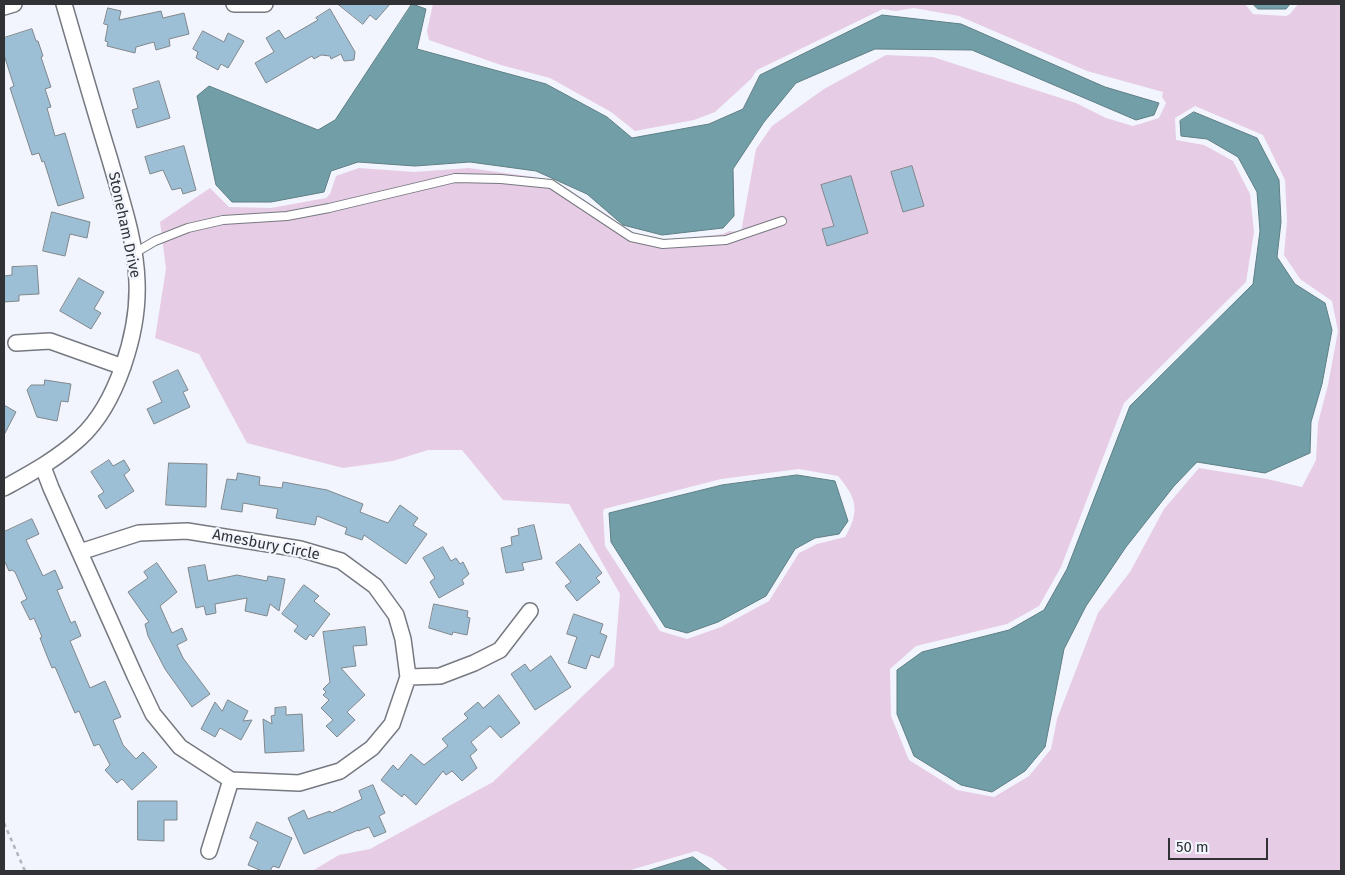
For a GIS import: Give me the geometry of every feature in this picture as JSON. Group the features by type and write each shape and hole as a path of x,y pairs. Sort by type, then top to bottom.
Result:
{"street":[{"path":"4,7 14,4"},
{"name":"Stoneham Drive","path":"4,488 43,467 81,438 104,408 123,367 134,326 137,282 123,204 64,4"},
{"path":"234,4 265,4"},
{"path":"16,343 50,341 123,367"},
{"name":"Amesbury Circle","path":"43,467 80,552 153,714 180,747 231,780 299,784 340,771 372,748 392,724 408,677 396,615 375,586 341,561 300,549 187,531 138,533 80,552"},
{"path":"408,677 440,676 474,663 500,650 530,611"},
{"path":"209,851 231,780"}],"lane":[{"path":"133,254 155,241 188,228 223,220 287,216 455,178 501,179 551,184 631,237 663,244 726,240 782,221"}],"path":[{"path":"4,823 26,871"}],"shaded area":[{"path":"433,4 1245,4 1253,14 1286,16 1298,4 1341,4 1341,871 729,871 712,858 696,851 627,871 312,871 339,855 370,849 493,782 614,666 620,594 569,504 503,500 462,450 428,450 393,461 343,468 247,443 199,354 155,338 166,269 160,222 210,188 229,207 271,208 326,198 330,194 336,176 359,168 414,172 469,168 534,177 583,199 622,231 662,241 723,234 729,231 741,232 756,149 772,126 824,89 886,55 933,57 1076,103 1106,118 1133,126 1159,118 1166,103 1162,97 1163,92 1087,71 959,16 914,8 895,11 883,9 757,70 751,79 715,112 694,120 635,131 611,112 550,78 501,65 429,40 427,31","holes":["1195,106 1263,135 1285,180 1287,221 1284,255 1300,279 1332,301 1338,331 1328,385 1318,423 1316,460 1302,487 1267,479 1199,468 1164,509 1130,572 1098,613 1057,719 1051,749 1029,776 994,797 957,790 909,760 891,716 890,669 916,646 1007,624 1039,606 1061,567 1124,403 1246,282 1254,232 1250,194 1233,161 1204,145 1176,140 1175,118","799,469 838,476 849,491 853,498 854,513 853,520 845,537 817,544 799,553 769,601 721,627 687,639 660,631 605,546 604,509 721,479"]}],"water":[{"path":"412,4 426,9 417,49 546,84 607,117 632,138 709,124 743,109 760,75 882,15 961,24 1105,87 1159,103 1154,115 1136,120 972,50 875,49 796,83 764,122 733,169 734,216 723,228 662,235 623,225 587,194 536,171 470,162 415,166 358,162 331,171 324,192 271,202 232,202 216,185 197,96 209,86 318,130 335,120"},
{"path":"1253,4 1290,4 1286,9 1258,9"},
{"path":"1194,112 1257,138 1279,180 1281,222 1277,257 1295,284 1325,303 1332,330 1322,384 1311,422 1310,453 1265,473 1197,462 1174,486 1126,547 1086,606 1064,649 1045,747 1025,771 992,792 961,785 914,756 897,714 897,670 922,652 1009,630 1044,610 1067,569 1130,406 1253,284 1260,231 1257,192 1238,157 1207,139 1181,136 1180,121"},
{"path":"797,475 835,481 848,521 839,534 815,538 795,549 766,596 718,622 687,633 665,627 611,542 609,513 722,485"},
{"path":"693,857 712,871 647,871"}],"building":[{"path":"338,4 390,4 376,20 370,15 363,24"},
{"path":"108,8 121,11 119,20 161,11 163,18 184,13 189,34 169,39 170,46 156,50 154,42 136,47 135,53 107,46 108,42 105,41 108,25 104,24"},
{"path":"330,9 355,52 354,60 344,61 341,54 331,59 330,56 321,55 314,59 312,56 266,83 255,63 274,52 266,38 279,30 285,39 318,20 316,18"},
{"path":"32,29 43,56 41,57 51,87 45,89 51,107 47,108 55,136 65,133 84,198 58,206 44,161 42,162 39,153 32,155 10,88 14,86 4,55 4,38"},
{"path":"203,31 224,42 228,33 244,41 228,68 221,64 218,70 196,58 198,52 193,49"},
{"path":"159,81 170,118 137,128 132,110 138,108 133,89"},
{"path":"184,146 196,190 183,194 181,188 172,190 163,170 150,174 145,157"},
{"path":"912,166 924,206 903,212 891,172"},
{"path":"851,176 868,233 827,246 822,229 834,226 821,185"},
{"path":"52,212 90,222 87,238 70,234 65,256 43,251"},
{"path":"37,266 39,294 19,295 19,301 4,302 4,276 12,275 12,267"},
{"path":"79,278 104,292 94,309 101,313 91,329 60,311"},
{"path":"178,370 188,390 183,392 190,407 154,424 147,409 162,402 153,382"},
{"path":"45,380 71,384 68,402 61,401 57,421 37,417 27,390 31,385 44,385"},
{"path":"4,405 16,412 4,435"},
{"path":"109,460 113,466 124,460 130,470 124,475 134,491 106,509 98,496 104,492 91,472"},
{"path":"169,463 207,464 206,507 166,505"},
{"path":"238,473 260,477 259,485 282,488 283,482 327,490 363,504 360,512 388,523 400,505 418,518 413,525 427,534 406,564 364,535 362,540 345,534 347,528 317,516 315,525 276,518 278,509 243,503 242,512 221,509 227,479 236,480"},
{"path":"32,519 39,534 26,540 43,576 55,570 63,588 57,590 71,623 75,621 81,636 70,641 90,688 105,681 121,717 113,720 123,745 136,759 143,752 157,767 132,790 122,779 117,783 105,770 110,765 99,744 94,746 79,711 75,713 55,667 52,668 34,618 30,620 21,602 27,599 15,572 9,571 4,560 4,532"},
{"path":"534,525 542,559 522,563 524,570 506,573 501,548 512,545 511,537 519,535 518,529"},
{"path":"580,544 602,573 596,578 600,582 577,601 565,586 571,582 556,563"},
{"path":"443,547 451,561 456,558 460,564 463,562 469,574 462,580 464,584 439,598 430,582 435,578 423,558"},
{"path":"157,563 177,592 160,606 172,633 182,628 187,640 177,645 183,658 210,694 192,707 165,669 148,636 145,624 149,622 128,592 148,578 144,572"},
{"path":"205,565 208,581 237,575 267,581 268,576 285,579 279,611 270,604 267,616 245,611 247,598 215,604 216,613 206,615 204,606 196,608 188,568"},
{"path":"304,585 319,596 314,601 330,614 313,637 310,634 306,640 294,631 298,626 282,614"},
{"path":"434,604 468,611 467,617 470,618 467,635 453,632 452,635 429,628"},
{"path":"574,614 603,624 600,633 607,636 599,658 591,655 586,669 568,663 577,637 567,634"},
{"path":"365,627 367,645 353,646 356,666 341,668 365,695 347,712 355,720 337,737 326,726 333,720 321,708 329,700 323,695 326,692 323,689 330,682 323,632"},
{"path":"551,656 571,687 535,710 511,674 525,664 530,671"},
{"path":"499,695 520,723 501,738 490,726 471,742 477,750 470,756 477,768 462,781 452,771 446,775 443,771 416,805 404,794 402,797 381,780 393,765 398,770 411,754 424,765 448,746 442,739 468,718 464,714 478,702 483,708"},
{"path":"228,700 248,711 243,721 252,720 241,740 220,728 215,737 201,729 215,702 222,711"},
{"path":"286,707 286,715 302,714 304,751 265,753 263,719 272,724 271,716 275,715 275,708"},
{"path":"373,785 385,813 379,816 386,832 374,837 369,827 304,854 288,818 304,810 308,819 330,811 331,813 362,799 359,791"},
{"path":"138,801 177,801 177,820 164,820 164,841 138,840"},
{"path":"257,822 292,838 279,868 273,866 270,871 262,871 248,865 258,842 250,838"}]}
